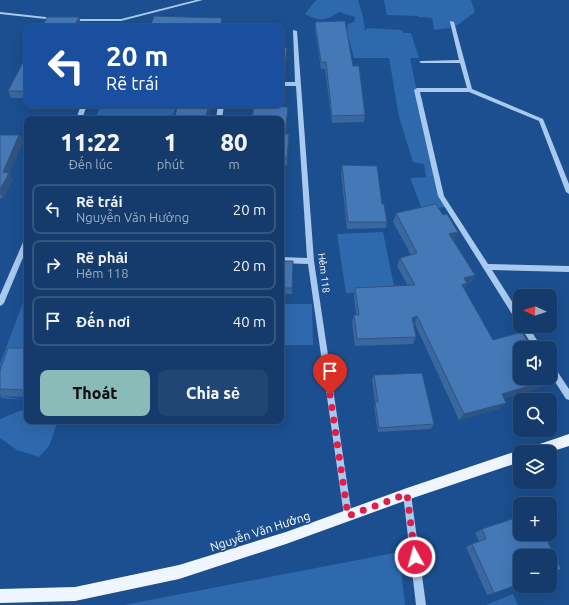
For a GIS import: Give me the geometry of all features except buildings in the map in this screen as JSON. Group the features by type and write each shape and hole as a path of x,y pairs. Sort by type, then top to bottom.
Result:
{"main road":[{"path":"554,445 569,440"},
{"name":"Nguyễn Văn Hưởng","path":"0,596 74,594 179,572 286,538 407,494 513,458"}],"street":[{"path":"0,13 54,19 121,20 183,2 201,0"},
{"path":"119,24 121,20"},
{"path":"452,22 470,90"},
{"name":"Hẻm 118","path":"295,31 312,260 348,516"},
{"path":"421,62 462,61"},
{"path":"284,84 298,84"},
{"path":"513,309 441,196 417,90 470,90 541,120 569,192"},
{"path":"0,303 24,247"},
{"path":"284,260 312,260"},
{"path":"486,267 569,269"},
{"path":"557,378 569,396"},
{"path":"407,494 421,605"}],"shaded area":[{"path":"316,0 358,0 365,31 367,28 402,30 403,33 411,33 419,58 410,58 435,182 446,207 422,209 410,178 426,177 424,164 413,162 399,117 389,58 354,58 347,32 348,24 354,22 355,17 339,12 326,19 319,19 305,14"},
{"path":"384,0 471,0 475,12 455,27 452,22 450,28 434,30 432,18 387,15"},
{"path":"100,108 175,109 172,116 96,116"},
{"path":"383,232 395,291 346,293 337,234"},
{"path":"24,300 24,352 15,353 1,396 24,400 1,398 0,364"},
{"path":"284,304 312,304 313,345 284,345"},
{"path":"24,410 24,424 57,424 49,446 39,457 17,450 0,438 0,419"},
{"path":"399,552 405,605 124,605"},
{"path":"513,594 518,605 486,605"}],"route":[{"path":"330,395 348,516 407,494 415,557"}]}
